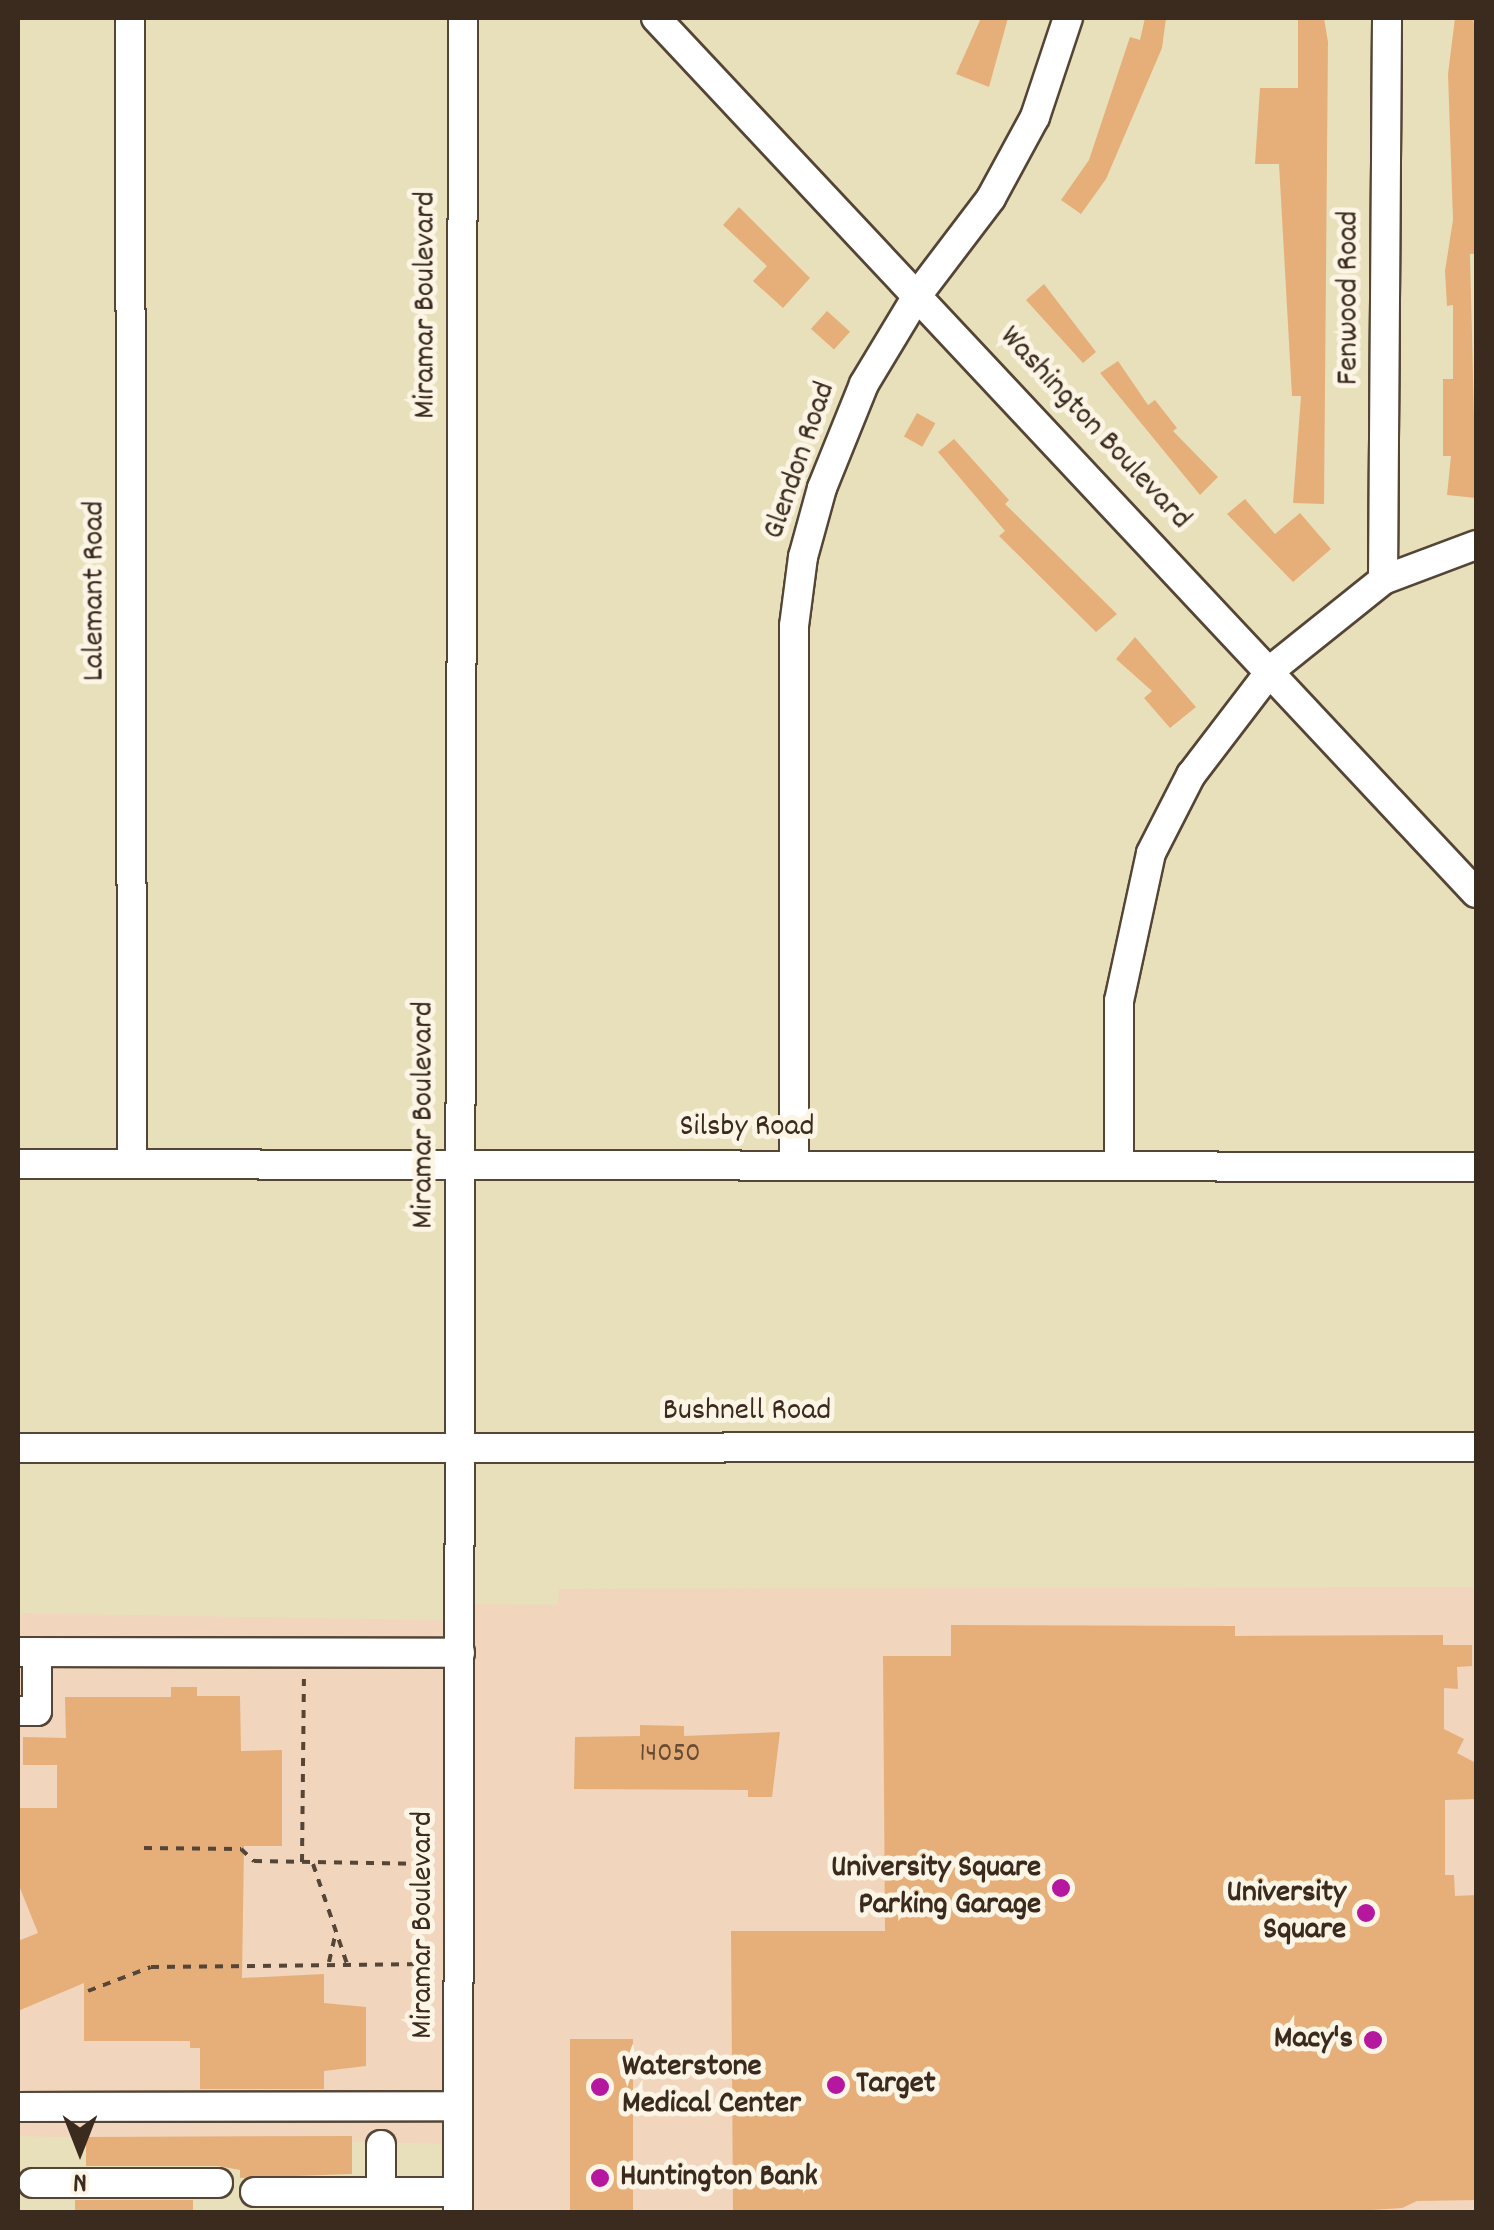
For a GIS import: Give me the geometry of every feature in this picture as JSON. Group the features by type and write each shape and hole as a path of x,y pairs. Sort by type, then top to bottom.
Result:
{"street":[{"name":"Lalemant Road","path":"130,18 132,1164"},
{"name":"Miramar Boulevard","path":"458,2202 463,18"},
{"name":"Washington Boulevard","path":"656,18 1272,669 1476,893"},
{"name":"Glendon Road","path":"794,1163 794,626 803,557 822,488 864,384 919,293 991,198 1035,117 1068,18"},
{"name":"Fenwood Road","path":"1383,580 1387,18"},
{"path":"1118,1163 1118,1001 1151,853 1190,775 1272,669 1383,580 1476,546"},
{"name":"Silsby Road","path":"18,1164 1118,1163 1476,1167"},
{"name":"Bushnell Road","path":"18,1448 1476,1447"},
{"path":"18,1711 37,1711 28,1652 460,1653"},
{"path":"18,2108 458,2106"},
{"path":"381,2146 381,2192"},
{"path":"34,2212 25,2183 218,2183"},
{"path":"255,2192 381,2192 458,2202"}],"path":[{"path":"302,1862 304,1679"},
{"path":"144,1848 241,1849 254,1861 429,1864"},
{"path":"312,1862 347,1964"},
{"path":"328,1964 336,1932"},
{"path":"88,1991 150,1967 429,1964"}],"shaded area":[{"name":"University Square","path":"1476,1587 1476,2212 472,2212 473,1604 558,1605 559,1589"},
{"path":"18,1613 460,1621 451,2144 18,2136"}],"building":[{"path":"981,18 1008,18 989,87 956,74"},
{"path":"1145,18 1166,18 1162,48 1106,179 1081,214 1061,200 1089,160 1130,37 1140,40"},
{"path":"1298,18 1324,18 1328,42 1324,504 1293,503 1301,396 1292,396 1279,164 1255,164 1260,88 1298,88"},
{"path":"1455,18 1473,18 1476,40 1476,254 1470,254 1476,498 1447,495 1451,456 1443,456 1443,379 1453,379 1453,305 1447,306 1445,271 1453,220 1448,74"},
{"path":"739,207 810,278 783,308 753,281 767,266 723,225"},
{"path":"1044,284 1096,352 1083,363 1026,300"},
{"path":"827,311 850,332 834,350 811,329"},
{"path":"1118,361 1148,405 1155,400 1177,428 1173,431 1218,477 1200,495 1100,373"},
{"path":"917,413 935,423 922,447 904,437"},
{"path":"954,439 1009,500 1005,504 1117,614 1096,632 999,536 1005,531 938,452"},
{"path":"1245,499 1275,534 1300,513 1331,549 1293,582 1227,514"},
{"path":"1135,637 1196,707 1170,728 1144,698 1152,691 1116,659"},
{"name":"University Square","path":"951,1625 1235,1626 1235,1636 1443,1635 1443,1645 1472,1645 1472,1666 1457,1667 1458,1689 1444,1688 1444,1729 1464,1739 1457,1753 1476,1763 1476,1799 1445,1800 1445,1875 1454,1875 1455,1896 1476,1895 1476,2200 1417,2201 1402,2208 1341,2212 733,2212 731,1931 885,1931 883,1656 951,1656"},
{"path":"171,1687 197,1687 197,1696 240,1696 241,1751 282,1750 282,1846 244,1846 242,1978 324,1974 324,2003 366,2007 366,2066 324,2071 324,2089 200,2089 200,2048 190,2048 190,2041 84,2041 84,1983 18,2011 18,1941 38,1933 18,1883 18,1808 57,1808 57,1765 23,1765 23,1737 66,1738 65,1697 171,1697"},
{"path":"640,1725 684,1726 684,1736 780,1732 772,1797 748,1797 748,1790 574,1789 575,1737 640,1736"},
{"path":"570,2039 633,2039 633,2212 570,2212"},
{"path":"352,2136 352,2174 240,2178 240,2170 218,2166 86,2166 86,2137"},
{"path":"75,2200 193,2200 193,2212 75,2212"}],"place":[{"name":"University Square Parking Garage","path":"1061,1888"},
{"name":"University Square","path":"1366,1913"},
{"name":"Macy's","path":"1373,2040"},
{"name":"Target","path":"836,2085"},
{"name":"Waterstone Medical Center","path":"600,2087"},
{"name":"Huntington Bank","path":"600,2178"}]}
